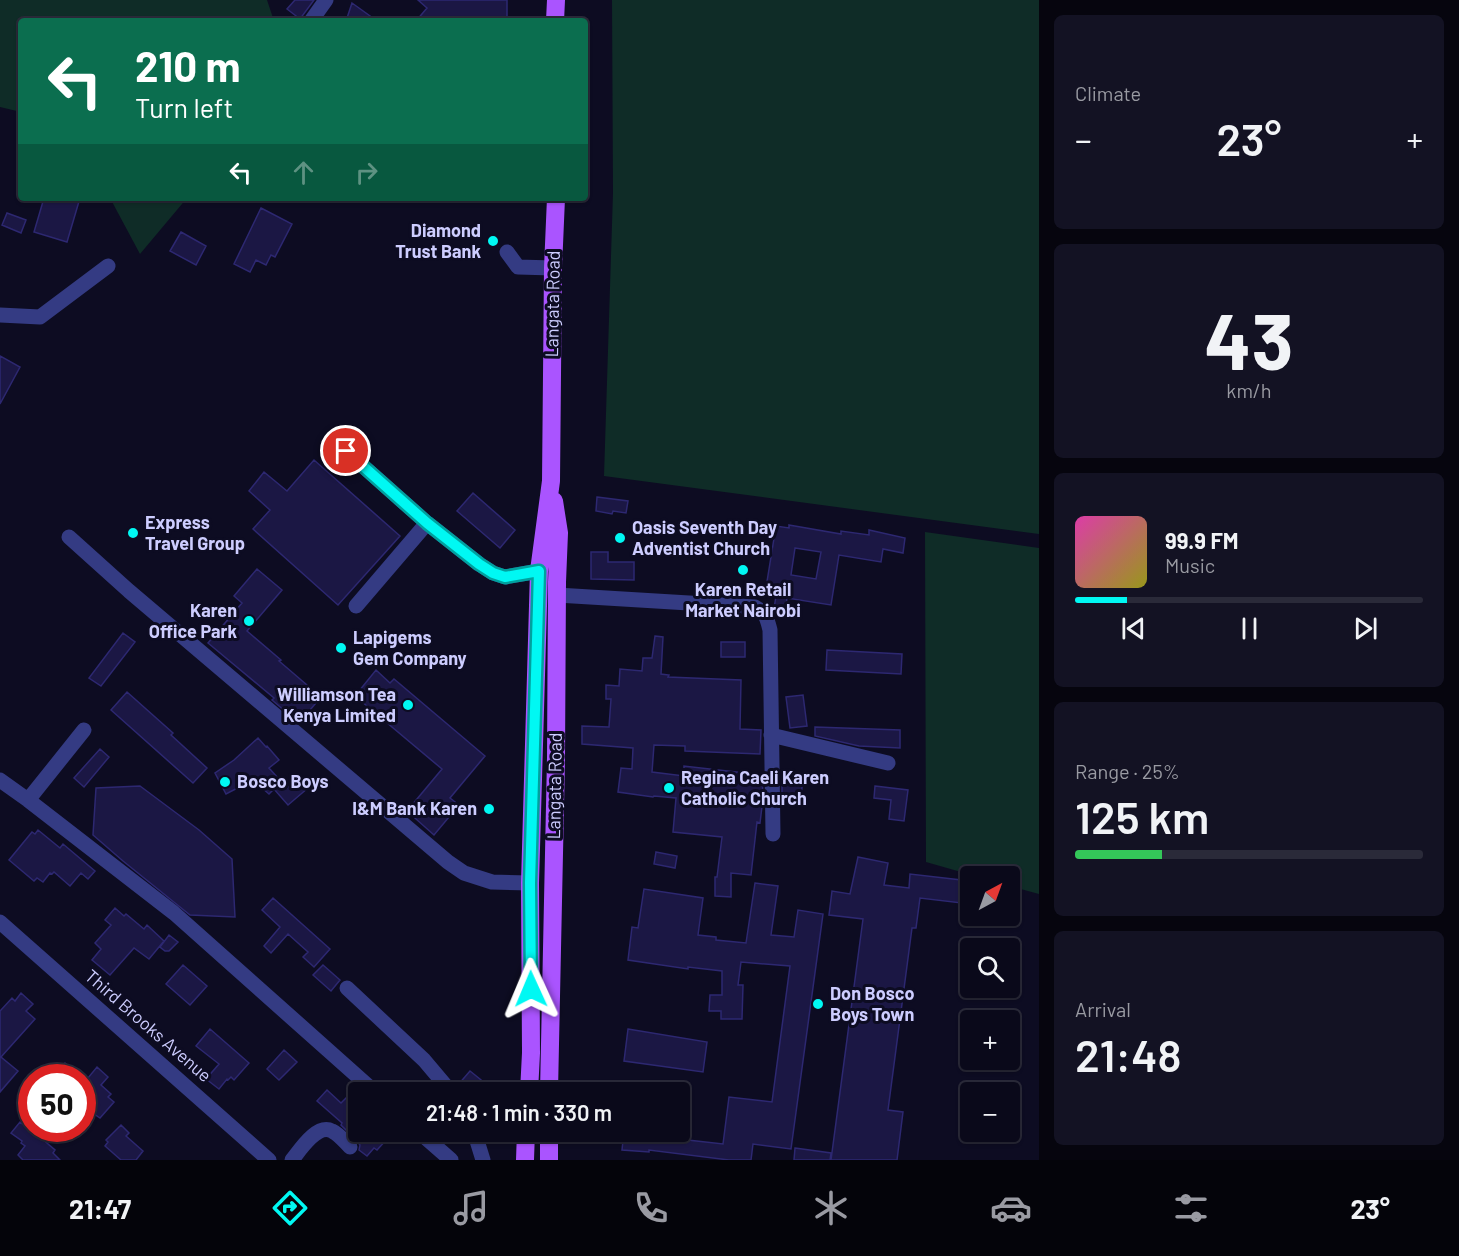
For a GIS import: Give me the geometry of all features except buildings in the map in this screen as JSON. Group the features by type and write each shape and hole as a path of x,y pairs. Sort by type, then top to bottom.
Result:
{"main road":[{"path":"555,18 556,0"},
{"name":"Langata Road","path":"530,1082 530,883 539,571 551,481 556,201"},
{"name":"Langata Road","path":"549,1082 559,533 551,481"},
{"path":"525,1160 526,1142"},
{"path":"549,1142 549,1160"}],"street":[{"path":"312,18 326,0"},
{"path":"507,252 518,267 553,268"},
{"path":"0,315 40,317 108,266"},
{"path":"346,451 427,523 493,573 505,577 539,571"},
{"path":"356,606 427,523"},
{"path":"69,537 129,591 448,862 464,873 492,882 530,883"},
{"path":"557,595 755,607 763,611 770,630 773,834"},
{"path":"28,800 84,730"},
{"path":"771,735 888,763"},
{"path":"0,780 174,913 364,1082"},
{"name":"Third Brooks Avenue","path":"0,922 269,1160"},
{"path":"347,988 424,1060 443,1082"},
{"path":"292,1160 307,1141 317,1132 325,1129 332,1131 350,1147"},
{"path":"431,1142 451,1160"},
{"path":"477,1142 483,1160"}],"green space":[{"path":"0,0 267,0 273,18 18,18 18,111 0,107"},
{"path":"612,0 1039,0 1039,534 604,476 613,193"},
{"path":"112,201 184,201 140,254"},
{"path":"925,532 1039,548 1039,894 1020,889 1020,866 960,866 960,872 926,862"}],"place":[{"name":"Diamond Trust Bank","path":"493,241"},
{"name":"Express Travel Group","path":"133,533"},
{"name":"Oasis Seventh Day Adventist Church","path":"620,538"},
{"name":"Karen Retail Market Nairobi","path":"743,570"},
{"name":"Karen Office Park","path":"249,621"},
{"name":"Lapigems Gem Company","path":"341,648"},
{"name":"Williamson Tea Kenya Limited","path":"408,705"},
{"name":"Bosco Boys","path":"225,782"},
{"name":"Regina Caeli Karen Catholic Church","path":"669,788"},
{"name":"I&M Bank Karen","path":"489,809"},
{"name":"Don Bosco Boys Town","path":"818,1004"}],"route":[{"path":"346,451 427,523 493,573 505,577 539,571 530,883 531,989"}]}
